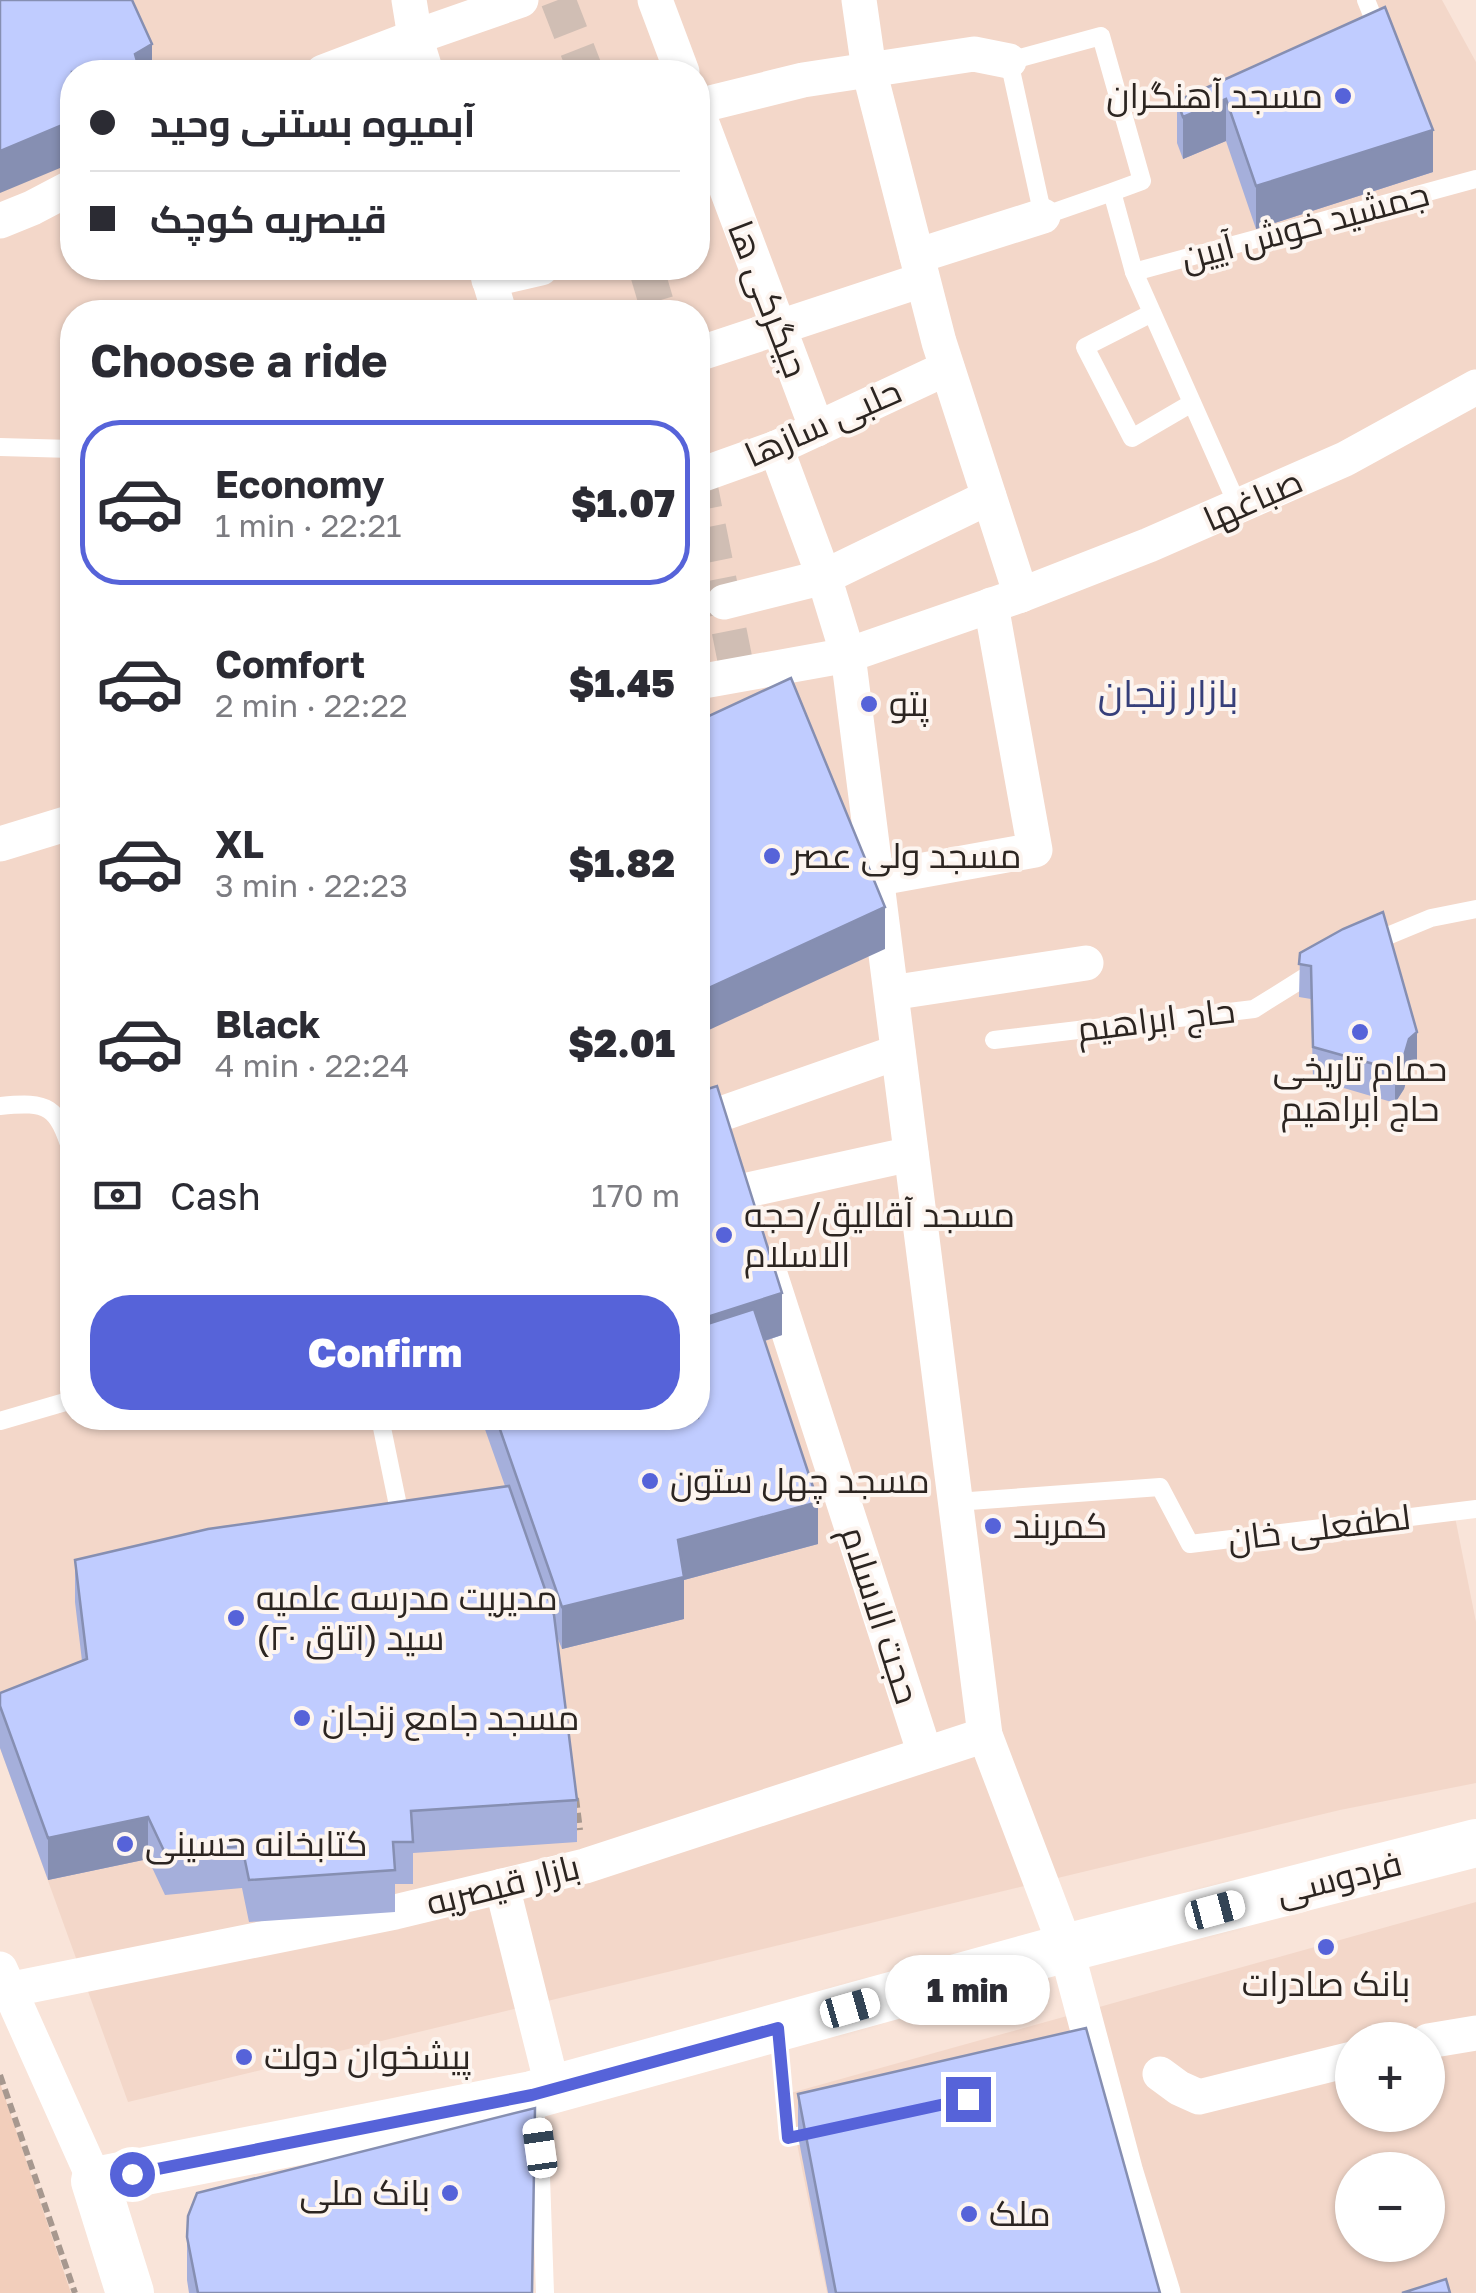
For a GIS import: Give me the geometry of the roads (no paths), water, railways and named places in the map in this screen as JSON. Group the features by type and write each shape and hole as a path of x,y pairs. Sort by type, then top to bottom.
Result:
{"main road":[{"name":"فردوسی","path":"95,2181 543,2092 1066,1948 1476,1842"},
{"path":"95,2181 130,2293"}],"street":[{"path":"409,0 423,60"},
{"path":"354,60 521,0"},
{"path":"654,0 677,60"},
{"path":"859,0 869,70 919,268 989,497 1006,600 1035,850 885,876"},
{"path":"710,107 803,80 974,54 1009,61"},
{"name":"جیگرکی ها","path":"710,142 817,429"},
{"path":"0,221 60,193"},
{"path":"710,349 1043,216"},
{"name":"حلبی سازها","path":"710,472 776,448 947,368"},
{"name":"صباغها","path":"710,680 848,654 1006,600 1149,545 1345,460 1476,386"},
{"path":"776,448 848,654 985,1735 1066,1948 1083,2071 1126,2173 1163,2293"},
{"path":"724,602 824,577 989,497"},
{"path":"2,837 60,825"},
{"path":"898,992 1086,962"},
{"path":"710,1117 898,1052"},
{"name":"حجت الاسلام","path":"710,1122 744,1191 925,1754"},
{"path":"744,1191 912,1154"},
{"name":"بازار قیصریه","path":"4,1980 395,1912 585,1866 985,1735"},
{"path":"502,1886 543,2092"},
{"path":"4,1980 95,2181"},
{"path":"1445,2039 1476,2034"},
{"path":"1160,2074 1199,2096 1335,2063"}],"lane":[{"path":"1366,0 1382,42"},
{"path":"1100,36 1142,182 1112,192 1043,216 1009,61 1100,36"},
{"name":"جمشید خوش آیین","path":"1134,272 1476,179"},
{"path":"1112,192 1134,272 1238,506"},
{"path":"1152,313 1085,347 1132,438 1192,403"},
{"path":"0,447 60,449"},
{"name":"حاج ابراهیم","path":"994,1040 1254,1008 1347,953 1432,918 1476,909"},
{"path":"0,1106 42,1106 60,1121"},
{"path":"0,1421 60,1404"},
{"path":"382,1430 404,1534"},
{"name":"لطفعلی خان","path":"956,1502 1160,1487 1190,1544 1476,1509"},
{"path":"778,2028 788,2138 836,2128"},
{"path":"543,2092 540,2148 545,2293"}],"tunnel":[{"path":"558,0 581,60"},
{"path":"650,280 655,300"},
{"path":"710,535 738,675"}],"place":[{"name":"مسجد آهنگران","path":"1343,96"},
{"name":"پتو","path":"869,704"},
{"name":"مسجد ولی عصر","path":"772,856"},
{"name":"حمام تاریخی حاج ابراهیم","path":"1360,1032"},
{"name":"مسجد آقالیق/حجه الاسلام","path":"724,1235"},
{"name":"مسجد چهل ستون","path":"650,1481"},
{"name":"کمربند","path":"993,1526"},
{"name":"مدیریت مدرسه علمیه سید (اتاق ۲۰)","path":"236,1618"},
{"name":"مسجد جامع زنجان","path":"302,1718"},
{"name":"کتابخانه حسینی","path":"125,1844"},
{"name":"بانک صادرات","path":"1326,1947"},
{"name":"پیشخوان دولت","path":"244,2057"},
{"name":"بانک ملی","path":"450,2193"},
{"name":"ملک","path":"969,2214"}],"district":[{"name":"بازار زنجان","path":"1168,694"}]}
